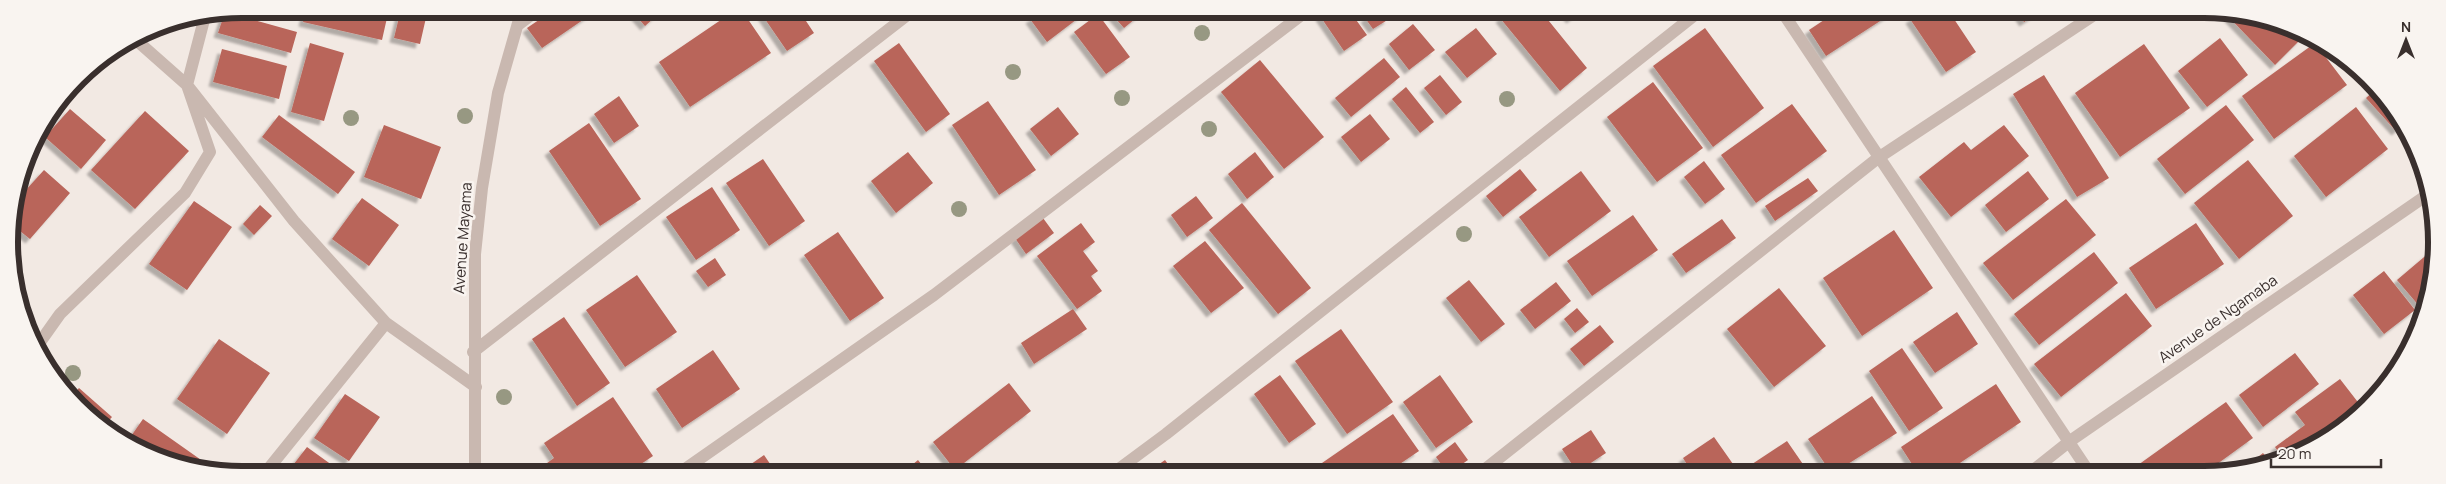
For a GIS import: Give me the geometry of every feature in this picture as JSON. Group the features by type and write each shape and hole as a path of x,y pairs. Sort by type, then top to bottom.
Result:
{"street":[{"name":"Avenue Mayama","path":"475,466 476,388 473,352 475,254 482,188 498,93 520,18"},
{"path":"518,25 527,18"},
{"path":"473,352 903,18"},
{"path":"689,466 934,295 1298,18"},
{"path":"1123,466 1166,434 1691,18"},
{"path":"1786,18 1878,158 2086,466"},
{"path":"1488,466 1878,158 2089,18"},
{"path":"41,341 60,314 185,193 210,152 187,85 204,21"},
{"path":"140,43 187,85 294,221 386,323 476,388"},
{"name":"Avenue de Ngamaba","path":"2038,466 2070,441 2424,197"},
{"path":"271,466 386,323"}],"building":[{"path":"223,18 227,18 247,18 297,32 291,53 218,33"},
{"path":"304,18 387,18 382,40 303,22"},
{"path":"399,18 426,18 420,44 394,38"},
{"path":"542,18 586,18 542,48 527,28"},
{"path":"638,18 654,18 645,26"},
{"path":"724,18 747,18 771,53 690,107 659,62"},
{"path":"764,18 804,18 814,33 787,51"},
{"path":"1031,18 1078,18 1047,42 1030,19"},
{"path":"1093,18 1101,18 1130,57 1106,74 1074,32"},
{"path":"1115,18 1136,18 1124,28"},
{"path":"1321,18 1355,18 1367,35 1344,51"},
{"path":"1365,18 1389,19 1373,29"},
{"path":"1500,18 1546,18 1587,68 1560,91"},
{"path":"1827,18 1885,18 1826,56 1809,30"},
{"path":"1953,18 1976,52 1946,72 1910,19"},
{"path":"2021,18 2030,18 2024,22"},
{"path":"2231,19 2276,29 2300,40 2275,65"},
{"path":"1413,24 1435,50 1409,70 1389,44"},
{"path":"1476,28 1497,54 1467,78 1445,52"},
{"path":"1705,28 1764,108 1713,147 1653,66"},
{"path":"2220,38 2248,75 2207,107 2178,71"},
{"path":"310,43 344,53 324,121 291,112"},
{"path":"899,43 950,114 926,132 874,61"},
{"path":"2144,44 2190,108 2120,157 2075,93"},
{"path":"2311,46 2321,51 2347,85 2274,139 2242,96"},
{"path":"222,49 287,66 279,99 213,82"},
{"path":"1384,58 1400,77 1351,117 1335,98"},
{"path":"1260,60 1324,137 1284,169 1221,92"},
{"path":"1440,75 1462,102 1446,115 1424,88"},
{"path":"2044,75 2109,178 2077,197 2013,94"},
{"path":"1653,82 1703,148 1657,182 1607,117"},
{"path":"1406,87 1434,122 1420,133 1392,99"},
{"path":"2372,93 2391,117 2398,130 2396,131 2366,98"},
{"path":"619,96 639,126 614,143 594,114"},
{"path":"988,101 1036,170 999,195 952,125"},
{"path":"1792,104 1827,151 1756,203 1721,155"},
{"path":"2226,105 2254,140 2185,194 2157,159"},
{"path":"1058,107 1079,134 1051,156 1030,129"},
{"path":"2356,107 2388,149 2326,197 2294,156"},
{"path":"70,109 106,140 81,169 45,137"},
{"path":"145,111 189,151 135,209 91,170"},
{"path":"1370,114 1390,139 1361,162 1341,137"},
{"path":"279,115 355,172 338,194 262,137"},
{"path":"589,123 641,199 600,226 549,151"},
{"path":"384,125 441,147 421,199 364,177"},
{"path":"2004,125 2029,156 1951,217 1919,177 1964,142 1971,150"},
{"path":"908,152 933,183 896,213 871,181"},
{"path":"1255,152 1274,177 1247,199 1228,174"},
{"path":"763,159 805,221 769,246 726,183"},
{"path":"2248,160 2293,216 2239,259 2194,203"},
{"path":"1704,161 1725,189 1705,204 1684,177"},
{"path":"1520,169 1537,190 1503,217 1486,196"},
{"path":"44,170 70,193 30,239 18,229 23,193"},
{"path":"1581,171 1611,211 1549,257 1519,217"},
{"path":"2028,171 2049,199 2006,232 1985,205"},
{"path":"1808,178 1818,191 1775,221 1765,206"},
{"path":"712,187 740,230 696,260 666,217"},
{"path":"1196,196 1213,218 1187,237 1171,215"},
{"path":"362,198 399,225 369,266 332,239"},
{"path":"2066,199 2096,235 2013,300 1983,263"},
{"path":"194,201 232,227 187,290 149,264"},
{"path":"1242,203 1311,288 1278,314 1209,230"},
{"path":"260,205 272,216 254,235 243,224"},
{"path":"1633,215 1658,250 1592,296 1567,261"},
{"path":"1043,218 1054,233 1026,254 1015,238"},
{"path":"1722,219 1736,238 1686,273 1672,254"},
{"path":"1081,223 1095,242 1083,251 1098,271 1091,276 1102,291 1077,309 1037,256"},
{"path":"2196,223 2224,264 2156,309 2129,268"},
{"path":"1894,230 1933,288 1862,336 1823,278"},
{"path":"838,232 884,298 850,321 804,255"},
{"path":"1205,241 1244,288 1211,313 1173,266"},
{"path":"2094,252 2118,283 2039,345 2014,314"},
{"path":"2428,254 2427,271 2419,306 2397,280"},
{"path":"715,258 726,275 708,287 696,271"},
{"path":"2384,271 2415,310 2384,334 2353,295"},
{"path":"637,275 677,332 625,367 586,310"},
{"path":"1469,280 1505,324 1481,342 1446,298"},
{"path":"1556,282 1571,301 1535,329 1520,310"},
{"path":"1779,288 1826,346 1774,387 1727,329"},
{"path":"2126,293 2152,326 2061,397 2034,364"},
{"path":"1577,308 1589,322 1575,333 1564,319"},
{"path":"1073,309 1087,329 1034,364 1021,343"},
{"path":"1957,312 1978,344 1935,373 1913,342"},
{"path":"564,317 610,383 577,406 532,339"},
{"path":"1600,325 1614,342 1584,366 1570,349"},
{"path":"1341,329 1393,402 1347,434 1295,361"},
{"path":"219,339 270,373 227,434 177,399"},
{"path":"1902,348 1943,408 1909,431 1869,371"},
{"path":"713,350 740,389 682,428 656,389"},
{"path":"2295,353 2319,384 2263,427 2239,395"},
{"path":"1280,375 1316,424 1289,443 1254,394"},
{"path":"1440,375 1473,422 1436,448 1403,402"},
{"path":"2340,379 2359,404 2329,429 2280,454 2275,447 2305,425 2295,412"},
{"path":"2382,379 2370,394 2368,392"},
{"path":"1009,383 1031,411 960,466 952,466 933,442"},
{"path":"1996,384 2021,422 1955,466 1913,466 1901,447"},
{"path":"79,388 112,417 108,422 75,392"},
{"path":"345,394 380,417 349,461 314,438"},
{"path":"1872,396 1897,433 1845,466 1827,466 1808,439"},
{"path":"613,397 653,456 638,466 543,466 554,458 544,443"},
{"path":"2226,402 2253,438 2214,466 2137,466"},
{"path":"1393,414 1419,451 1397,466 1324,466 1322,463"},
{"path":"143,419 204,462 170,455 131,436"},
{"path":"1591,430 1606,453 1586,466 1573,466 1562,449"},
{"path":"1714,437 1733,464 1730,466 1688,466 1683,458"},
{"path":"1787,441 1804,466 1749,466"},
{"path":"1455,442 1468,460 1459,466 1442,466 1436,457"},
{"path":"307,447 333,466 292,466"},
{"path":"2263,453 2267,458 2262,459 2253,461"},
{"path":"764,455 772,466 748,466"},
{"path":"918,460 923,466 911,466"},
{"path":"1165,460 1169,466 1156,466"}]}
